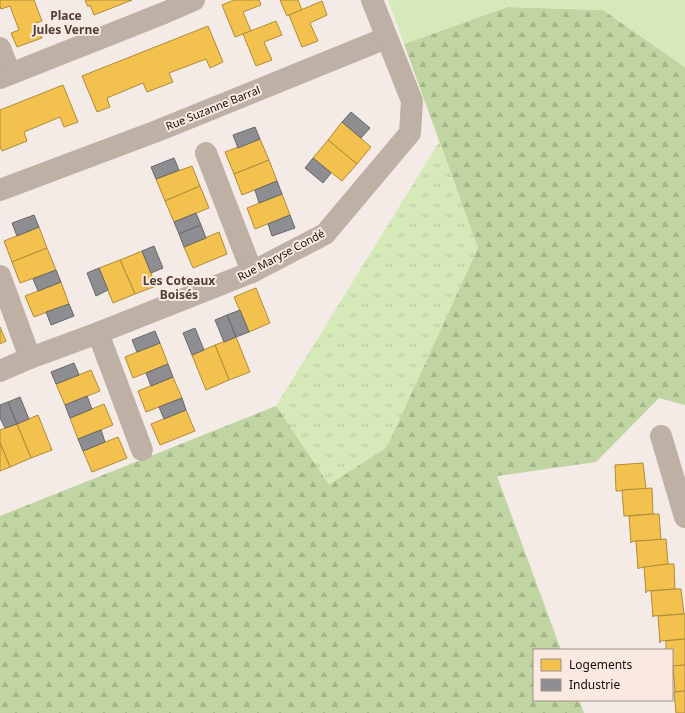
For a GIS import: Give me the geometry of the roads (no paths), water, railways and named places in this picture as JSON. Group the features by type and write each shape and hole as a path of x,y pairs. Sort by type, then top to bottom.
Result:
{"street":[{"path":"0,48 5,76 161,6 194,0"},
{"path":"372,0 386,38"},
{"name":"Rue Suzanne Barral","path":"0,190 157,131 386,38"},
{"name":"Rue Maryse Condé","path":"0,371 252,272 325,234 410,133 412,101 386,38"},
{"path":"206,153 252,272"},
{"path":"0,276 30,358"},
{"path":"98,333 142,450"},
{"path":"661,436 685,517"}],"district":[{"name":"Place Jules Verne","path":"66,23"},
{"name":"Les Coteaux Boisés","path":"179,288"}]}
